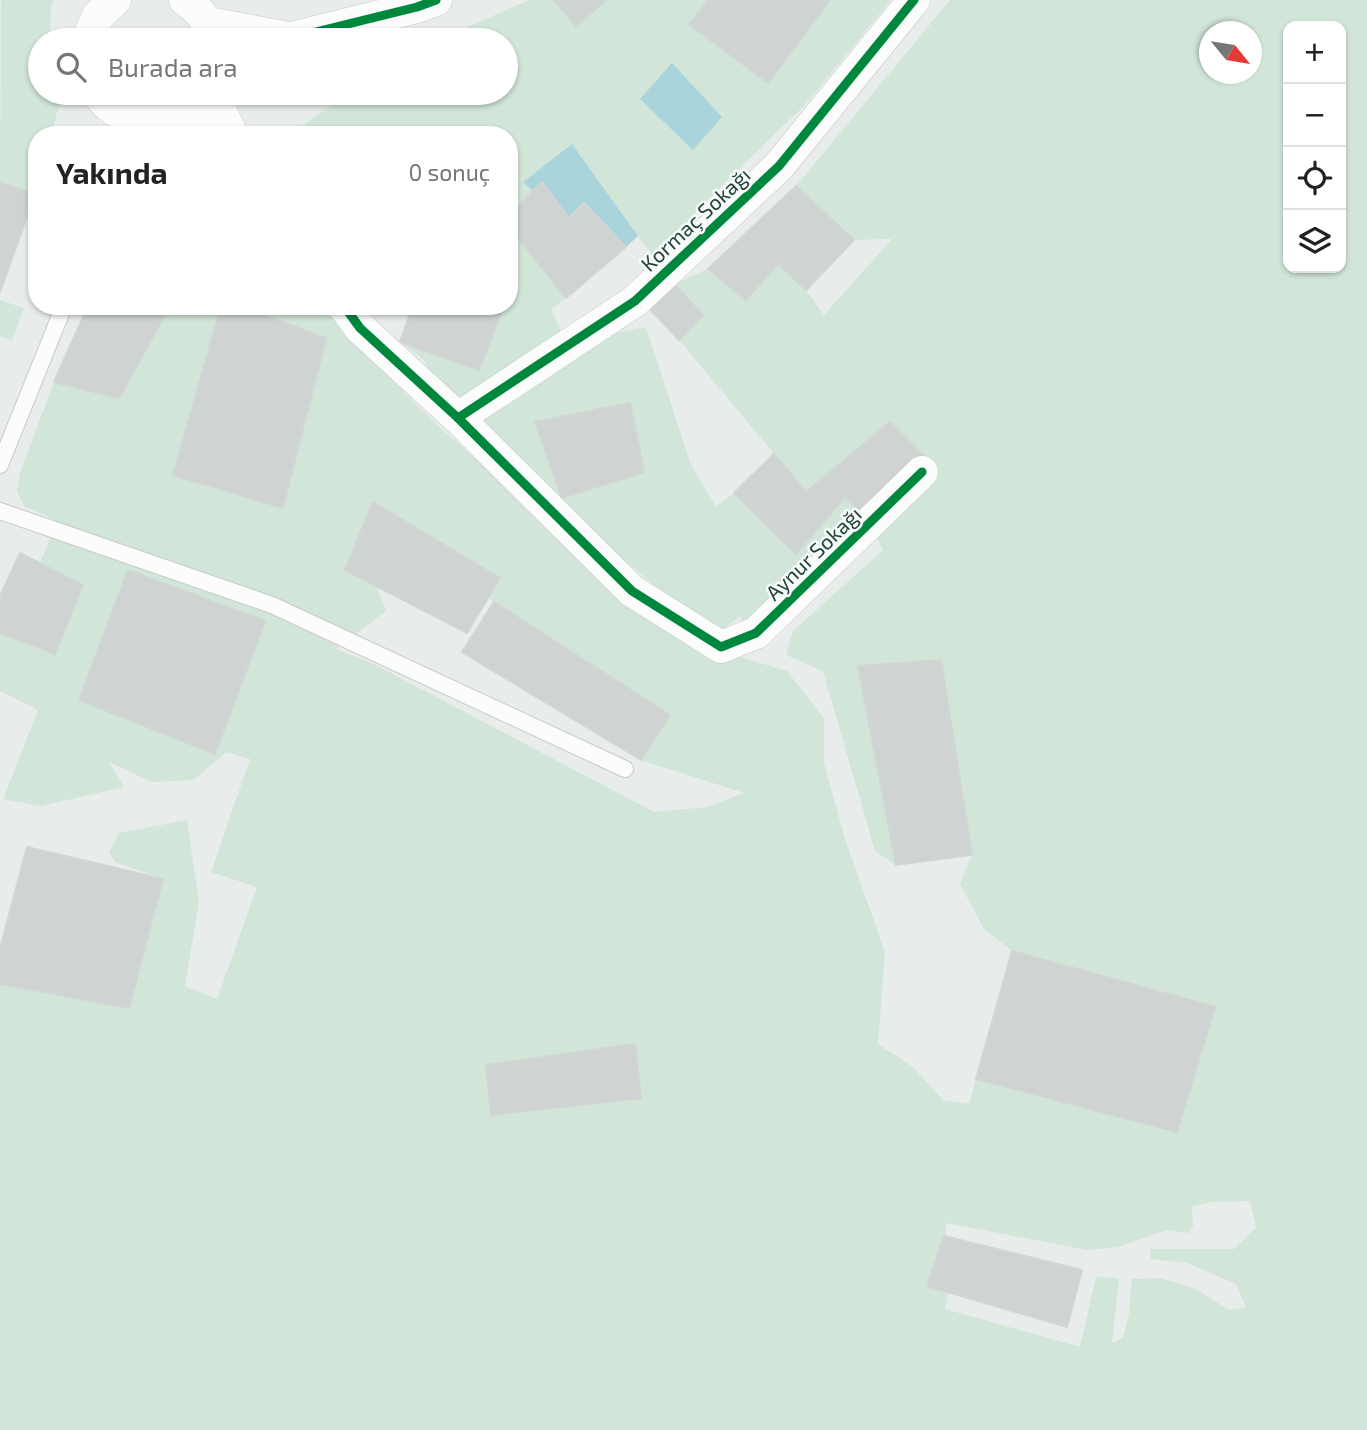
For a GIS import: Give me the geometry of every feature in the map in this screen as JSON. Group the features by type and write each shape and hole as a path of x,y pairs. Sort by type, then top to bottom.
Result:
{"street":[{"path":"185,0 194,5 209,28"},
{"path":"331,28 436,0"},
{"name":"Kormaç Sokağı","path":"458,418 635,301 779,166 914,0"},
{"path":"111,105 134,126"},
{"path":"138,126 173,116 191,105"},
{"path":"218,105 228,126"},
{"path":"173,116 191,126"},
{"path":"351,315 360,328 458,418"},
{"name":"Aynur Sokağı","path":"458,418 632,591 721,647 756,633 922,472"}],"lane":[{"path":"0,465 60,315"},
{"path":"0,511 272,604 625,769"}],"green space":[{"path":"1,0 54,0 50,28 28,28 28,105 59,105 53,126 28,126 28,192 0,183"},
{"path":"529,0 554,0 576,26 606,0 709,0 689,24 768,82 830,0 891,0 804,106 716,191 654,258 572,144 524,181 533,191 518,207 518,126 302,126 332,105 518,105 518,28 465,28"},
{"path":"950,0 1367,0 1367,1430 0,1430 0,984 129,1008 163,879 115,862 109,852 119,833 187,820 199,902 185,986 217,999 257,887 211,872 250,759 226,752 194,780 152,782 109,762 124,787 41,806 3,799 38,710 0,691 0,633 55,653 83,585 40,563 57,521 24,506 17,491 20,473 54,382 119,398 165,315 218,315 173,475 283,508 326,338 264,315 335,315 376,364 436,424 648,611 733,655 787,671 824,718 824,763 845,839 885,952 878,1044 913,1067 943,1100 969,1104 976,1079 1177,1132 1214,1007 1012,951 984,929 960,884 972,855 940,660 858,666 896,865 875,851 823,671 786,655 793,631 883,550 868,521 750,635 740,616 720,632 660,590 594,535 562,498 433,376 423,359 400,342 479,369 500,315 518,315 518,237 566,298 551,309 566,342 646,327 691,465 716,507 734,493 796,553 845,497 867,520 924,456 890,422 806,492 679,340 703,315 674,284 708,269 746,300 778,264 806,290 824,315 892,239 854,240 796,186","holes":["630,403 644,472 562,498 536,422","374,503 499,578 488,597 494,602 670,715 641,760 744,793 707,807 654,812 374,664 336,649 386,611 376,586","128,570 265,621 214,754 80,700","1250,1201 1256,1228 1234,1249 1150,1249 1151,1259 1187,1263 1236,1284 1246,1307 1229,1310 1196,1289 1161,1278 1132,1279 1129,1313 1123,1338 1112,1343 1119,1279 1096,1276 1080,1347 945,1309 948,1287 945,1244 947,1223 1087,1250 1118,1247 1167,1230 1189,1233 1193,1226 1192,1206 1212,1202"]},
{"path":"0,300 24,308 12,340 0,337"}],"water":[{"path":"672,63 722,117 693,150 640,99"},
{"path":"572,144 638,236 626,247 585,204 569,218 542,183 533,191 523,182"}],"building":[{"path":"554,0 606,0 576,26"},
{"path":"709,0 830,0 768,83 689,24"},
{"path":"542,182 569,218 584,203 626,247 566,298 518,237 518,207"},
{"path":"0,183 28,192 28,214 0,292"},
{"path":"796,186 854,240 806,290 778,264 746,300 708,269"},
{"path":"674,284 703,315 679,340 649,308"},
{"path":"84,315 165,315 119,398 54,382"},
{"path":"218,315 264,315 326,338 283,508 173,475"},
{"path":"410,315 500,315 479,370 400,342"},
{"path":"630,403 644,472 562,498 535,422"},
{"path":"890,422 924,456 868,521 845,497 796,554 734,493 774,454 806,492"},
{"path":"373,502 500,578 467,633 345,570"},
{"path":"20,553 83,585 55,654 0,633 0,596"},
{"path":"128,570 265,621 215,754 79,700"},
{"path":"494,602 670,715 641,760 462,652"},
{"path":"941,660 972,855 896,865 858,666"},
{"path":"27,847 163,879 129,1008 0,984 0,949"},
{"path":"1012,951 1215,1007 1177,1132 976,1079"},
{"path":"635,1044 641,1098 491,1115 486,1065"},
{"path":"944,1236 1082,1270 1067,1327 927,1286"}],"cycle path":[{"path":"332,28 436,0"},
{"path":"458,418 635,301 779,166 914,0"},
{"path":"351,315 360,328 458,418 632,591 721,647 756,633 922,472"}]}
